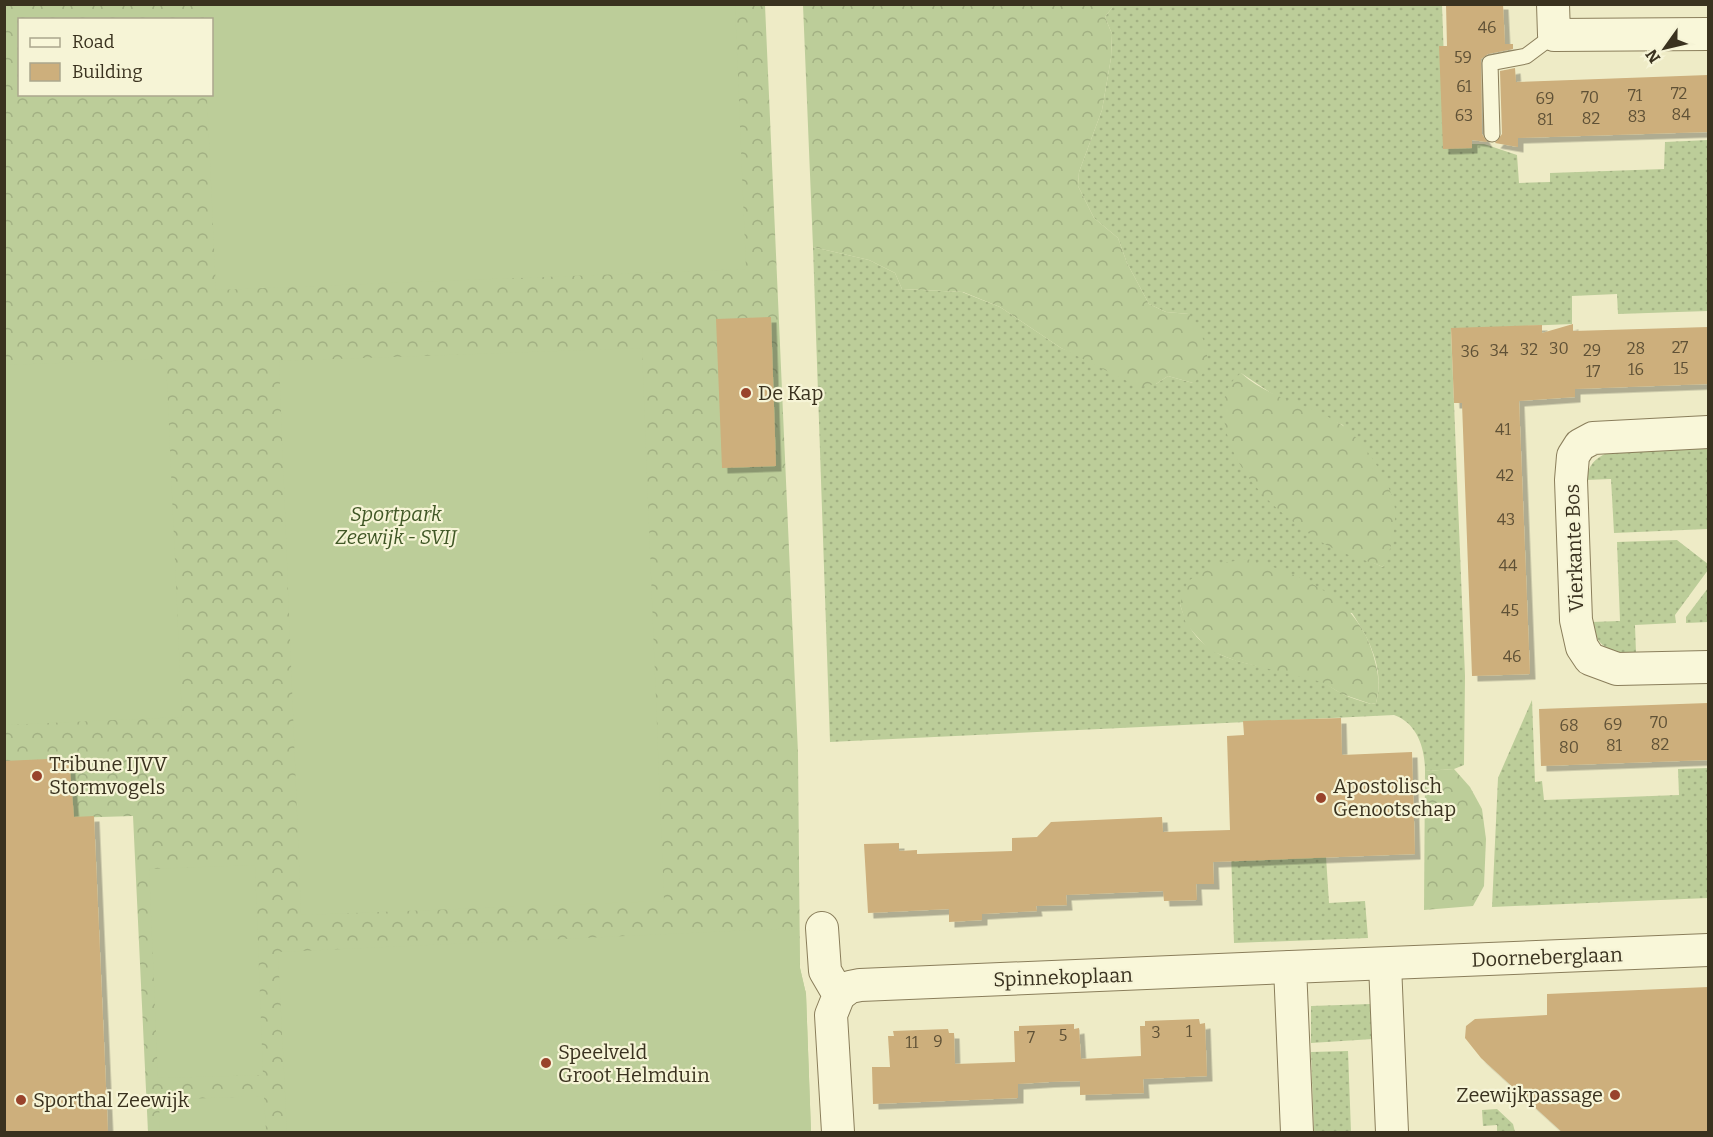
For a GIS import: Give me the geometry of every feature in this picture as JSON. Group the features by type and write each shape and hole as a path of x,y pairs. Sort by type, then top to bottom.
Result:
{"street":[{"path":"1553,4 1554,35 1708,34"},
{"name":"Vierkante Bos","path":"1708,432 1593,438 1580,445 1573,456 1571,480 1576,620 1582,647 1590,659 1617,669 1708,667"},
{"path":"822,928 825,971 839,995 831,1015 838,1132"},
{"name":"Doorneberglaan","path":"1290,968 1708,950"},
{"path":"1385,964 1392,1132"},
{"path":"1290,968 1297,1132"},
{"name":"Spinnekoplaan","path":"839,995 850,987 860,985 1290,968"}],"lane":[{"path":"1492,134 1490,63 1526,56 1554,35"}],"green space":[{"name":"Sportpark Zeewijk - SVIJ","path":"4,5 765,5 798,753 800,968 806,994 811,1132 148,1132 133,816 5,820"},
{"path":"204,5 735,5 746,269 216,290 207,96 213,96 213,18 204,18"},
{"path":"803,5 1114,5 1105,17 1112,34 1111,58 1102,110 1079,172 1078,186 1094,218 1118,238 1127,263 1149,304 1166,312 1189,314 1204,340 1206,349 1206,367 1201,375 1193,383 1168,376 1156,384 1139,387 1061,348 1000,307 963,292 902,289 895,273 869,260 813,247"},
{"path":"1114,5 1442,5 1447,144 1484,144 1517,155 1519,183 1550,182 1550,173 1664,169 1665,142 1708,140 1708,311 1618,314 1617,294 1572,296 1572,324 1451,329 1465,676 1464,765 1454,769 1425,771 1418,737 1409,724 1394,715 830,742 813,247 869,260 895,273 902,289 962,292 1000,307 1061,348 1156,384 1168,376 1193,383 1189,314 1166,312 1149,304 1127,263 1118,238 1094,218 1078,186 1079,172 1102,110 1111,58 1112,34 1105,17","holes":["1241,373 1280,399 1343,425 1391,541 1383,567 1367,560","1180,604 1352,613 1365,634 1377,667 1379,679 1376,703 1371,704 1352,698 1321,681 1300,674 1257,666 1219,654 1203,643 1190,627"]},
{"path":"642,348 664,901 301,915 279,361"},
{"path":"166,359 182,717 5,725 5,365"},
{"path":"1241,373 1265,390 1342,425 1367,451 1383,475 1395,509 1392,539 1383,567 1337,550 1306,532 1274,505 1246,474 1235,456 1224,417 1225,398 1229,387"},
{"path":"1708,447 1708,529 1614,533 1611,479 1586,480 1588,471 1595,460 1607,453"},
{"path":"1677,540 1708,564 1708,570 1675,615 1676,623 1635,625 1636,653 1619,652 1606,647 1597,638 1591,622 1620,621 1617,542"},
{"path":"1247,559 1306,580 1340,602 1354,617 1365,634 1375,660 1379,684 1376,703 1371,704 1342,694 1322,682 1236,661 1209,650 1186,624 1180,604 1188,581 1216,564"},
{"path":"1708,588 1708,622 1686,623 1686,617"},
{"path":"1532,700 1535,782 1542,781 1544,800 1679,795 1678,769 1708,768 1708,898 1492,907 1498,778"},
{"path":"1454,769 1470,787 1482,809 1486,839 1484,886 1473,906 1424,910 1425,771"},
{"path":"1242,820 1326,857 1329,903 1365,901 1368,938 1234,943 1230,821"},
{"path":"255,865 263,1075 158,1078 149,869"},
{"name":"Speelveld Groot Helmduin","path":"799,928 800,968 806,994 811,1132 287,1132 278,952"},
{"path":"1371,1004 1373,1039 1311,1043 1311,1006"},
{"path":"1348,1051 1351,1132 1314,1132 1311,1052"},
{"path":"264,1096 266,1132 160,1132 159,1100"},
{"path":"1497,1109 1513,1124 1515,1132 1497,1132 1497,1125 1483,1126 1482,1110"}],"building":[{"path":"1446,4 1503,4 1505,44 1513,44 1513,49 1488,54 1481,59 1482,134 1487,142 1472,140 1472,148 1443,149 1439,46 1447,46"},
{"path":"1515,68 1516,82 1708,75 1708,132 1518,138 1518,147 1495,143 1502,134 1500,71"},
{"name":"De Kap","path":"771,317 776,466 722,468 716,319"},
{"path":"1573,324 1573,331 1708,327 1708,384 1575,389 1575,397 1519,401 1530,674 1472,676 1462,403 1454,403 1451,328 1542,325 1542,333"},
{"path":"1708,703 1708,760 1541,766 1539,709"},
{"path":"1341,718 1342,755 1412,752 1415,854 1213,862 1214,884 1196,884 1197,900 1164,901 1163,891 1066,895 1067,905 1036,906 1037,911 982,914 982,920 949,922 949,909 868,913 864,844 899,843 899,851 917,850 917,854 1012,851 1012,838 1037,837 1051,822 1162,817 1163,832 1230,830 1227,736 1244,735 1243,721"},
{"path":"69,758 74,817 94,816 108,1132 4,1132 4,761"},
{"name":"Zeewijkpassage","path":"1708,987 1708,1132 1562,1132 1481,1058 1465,1038 1466,1026 1475,1019 1547,1015 1547,994"},
{"path":"1199,1019 1200,1024 1205,1023 1207,1076 1143,1079 1144,1093 1080,1095 1080,1081 1049,1082 1018,1084 1018,1098 873,1104 872,1067 890,1067 888,1036 894,1036 893,1031 948,1029 949,1033 954,1033 955,1064 1015,1062 1014,1031 1019,1031 1019,1026 1074,1024 1074,1029 1079,1028 1081,1059 1141,1056 1140,1026 1145,1026 1145,1021"}],"place":[{"name":"De Kap","path":"746,393"},
{"name":"Tribune IJVV Stormvogels","path":"37,776"},
{"name":"Apostolisch Genootschap","path":"1321,798"},
{"name":"Speelveld Groot Helmduin","path":"546,1063"},
{"name":"Zeewijkpassage","path":"1615,1095"},
{"name":"Sporthal Zeewijk","path":"21,1100"}]}
